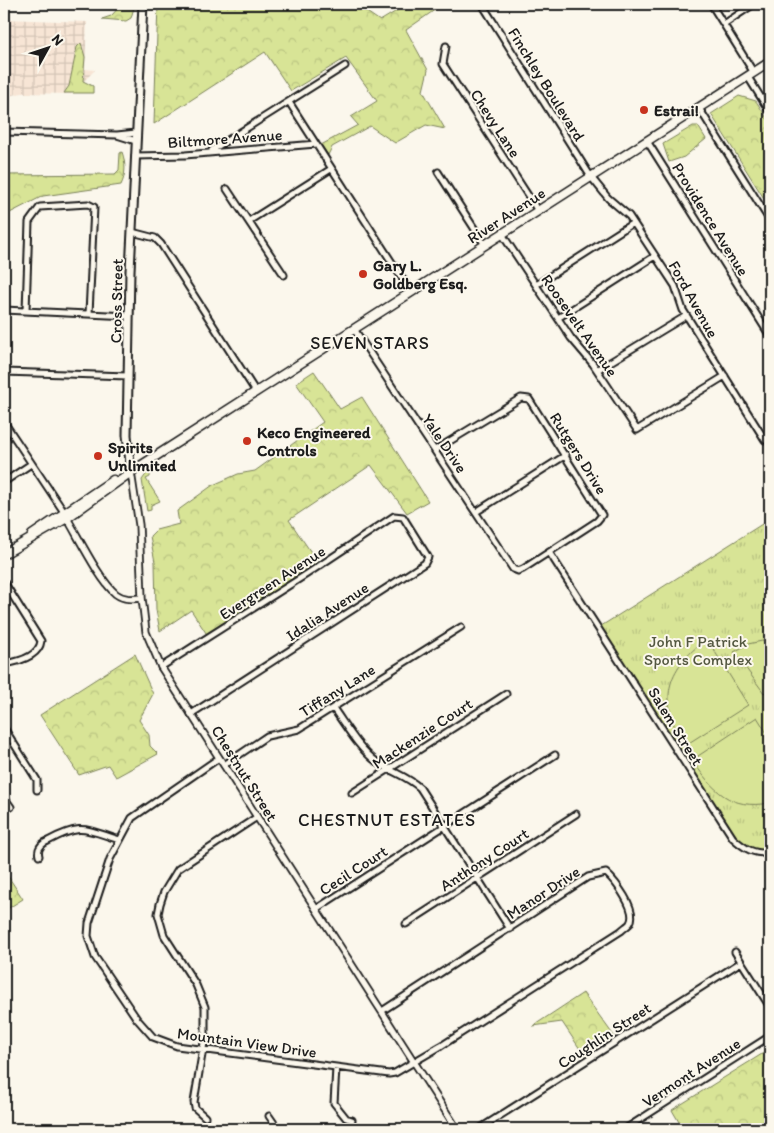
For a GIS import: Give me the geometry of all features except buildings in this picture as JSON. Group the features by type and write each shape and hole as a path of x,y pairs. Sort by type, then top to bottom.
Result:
{"highway":[{"name":"River Avenue","path":"4,554 65,515 122,475 131,472 770,62"}],"main road":[{"name":"Cross Street","path":"131,472 128,435 129,316 143,4"}],"street":[{"name":"Finchley Boulevard","path":"482,4 591,177"},
{"path":"711,4 724,24 770,112"},
{"path":"724,24 754,4"},
{"name":"Chevy Lane","path":"446,46 443,64 538,211"},
{"path":"209,152 345,66"},
{"path":"289,102 411,292"},
{"path":"699,108 770,221"},
{"path":"4,132 136,137"},
{"name":"Providence Avenue","path":"647,141 770,336"},
{"name":"Biltmore Avenue","path":"135,156 316,144"},
{"path":"249,221 331,169"},
{"path":"438,172 485,245"},
{"name":"Ford Avenue","path":"591,177 608,198 629,216 675,286 686,316 765,440"},
{"path":"227,189 284,276"},
{"path":"26,311 29,222 40,207 91,205 94,207 89,314"},
{"path":"536,285 633,223"},
{"path":"132,232 155,238 161,244 256,392"},
{"name":"Roosevelt Avenue","path":"502,234 558,318 597,370 637,430 724,376"},
{"path":"558,318 655,256"},
{"path":"4,310 129,316"},
{"path":"597,370 686,316"},
{"name":"Yale Drive","path":"354,329 515,570 523,569 549,552"},
{"path":"4,372 128,376"},
{"name":"Rutgers Drive","path":"435,450 520,398 529,399 533,402 601,511 601,517 549,552"},
{"path":"4,422 110,588 117,595 126,599 142,598"},
{"path":"476,512 566,455"},
{"path":"4,482 32,464"},
{"name":"Cross Street","path":"131,472 139,525 142,598"},
{"name":"Evergreen Avenue","path":"161,667 396,516"},
{"name":"Idalia Avenue","path":"191,714 425,563 428,557 411,528 403,518 396,516"},
{"name":"Salem Street","path":"549,552 733,838 745,848 758,854 770,853"},
{"path":"4,582 41,641 36,651 23,660 4,664"},
{"name":"Chestnut Street","path":"142,598 147,637 161,667 457,1129"},
{"name":"Tiffany Lane","path":"224,765 267,736 299,729 461,627"},
{"name":"Mackenzie Court","path":"352,793 506,694"},
{"path":"333,708 364,749 377,762 412,781 420,788 510,928"},
{"path":"4,728 37,780 37,790"},
{"name":"Cecil Court","path":"316,909 555,755"},
{"name":"Mountain View Drive","path":"219,758 139,812 127,825 110,860 89,923 88,936 95,957 137,1019 154,1037 177,1046 389,1074 415,1063"},
{"path":"4,797 11,807"},
{"name":"Anthony Court","path":"406,924 576,814"},
{"path":"205,1117 195,1108 194,1102 206,1020 202,996 164,936 158,914 164,892 178,869 257,817"},
{"path":"39,856 39,848 44,843 71,829 84,829 120,840"},
{"name":"Manor Drive","path":"382,1011 588,877 598,873 606,873 614,880 627,901 632,914 631,922 415,1063"},
{"path":"735,952 770,1007"},
{"name":"Coughlin Street","path":"479,1129 741,962"},
{"name":"Vermont Avenue","path":"625,1129 770,1036"},
{"path":"336,1068 334,1103 346,1118 352,1120"},
{"path":"269,1116 278,1129"}],"shaded area":[{"path":"4,19 87,22 85,69 95,70 71,94 22,93 4,97"}],"green space":[{"path":"122,4 135,4 131,18 126,21 102,19 111,16"},
{"path":"158,4 355,4 380,21 408,4 436,4 439,7 406,30 428,70 423,91 445,129 426,125 395,143 370,126 332,147 328,155 321,145 358,125 351,117 377,101 346,58 291,91 265,52 154,124"},
{"path":"81,43 85,57 83,81 93,86 93,93 64,93 69,86 77,47"},
{"path":"739,96 756,101 770,123 770,208 711,114"},
{"path":"693,126 698,126 706,139 684,157 669,162 663,144"},
{"path":"122,152 125,169 121,185 43,196 4,216 4,175 115,174 119,170 120,153"},
{"path":"314,371 340,409 362,397 428,501 407,513 371,465 289,520 317,561 208,636 191,610 160,631 156,610 155,562 150,536 156,530 179,524 177,511 213,485 238,474 255,471 323,422 296,383"},
{"path":"150,469 150,477 146,479 160,501 151,505 151,510 147,511 142,480"},
{"name":"John F Patrick Sports Complex","path":"770,519 770,853 757,854 733,838 598,628"},
{"path":"707,639 748,705 684,746 671,715 670,687 674,675 682,662"},
{"path":"762,641 770,643 770,689 764,693 734,652 748,644"},
{"path":"135,654 153,694 139,720 149,735 150,746 158,754 116,777 108,765 79,775 40,715"},
{"path":"757,717 770,738 770,803 744,804 724,796 708,781 692,760"},
{"path":"4,870 23,899 4,911"},
{"path":"583,993 614,1036 584,1055 562,1022 533,1026"},
{"path":"770,1049 770,1129 683,1129 672,1110"}],"place":[{"name":"Estrai!","path":"644,110"},
{"name":"Gary L. Goldberg Esq.","path":"363,274"},
{"name":"Keco Engineered Controls","path":"247,441"},
{"name":"Spirits Unlimited","path":"98,456"}],"district":[{"name":"SEVEN STARS","path":"370,343"},
{"name":"CHESTNUT ESTATES","path":"387,820"}]}
